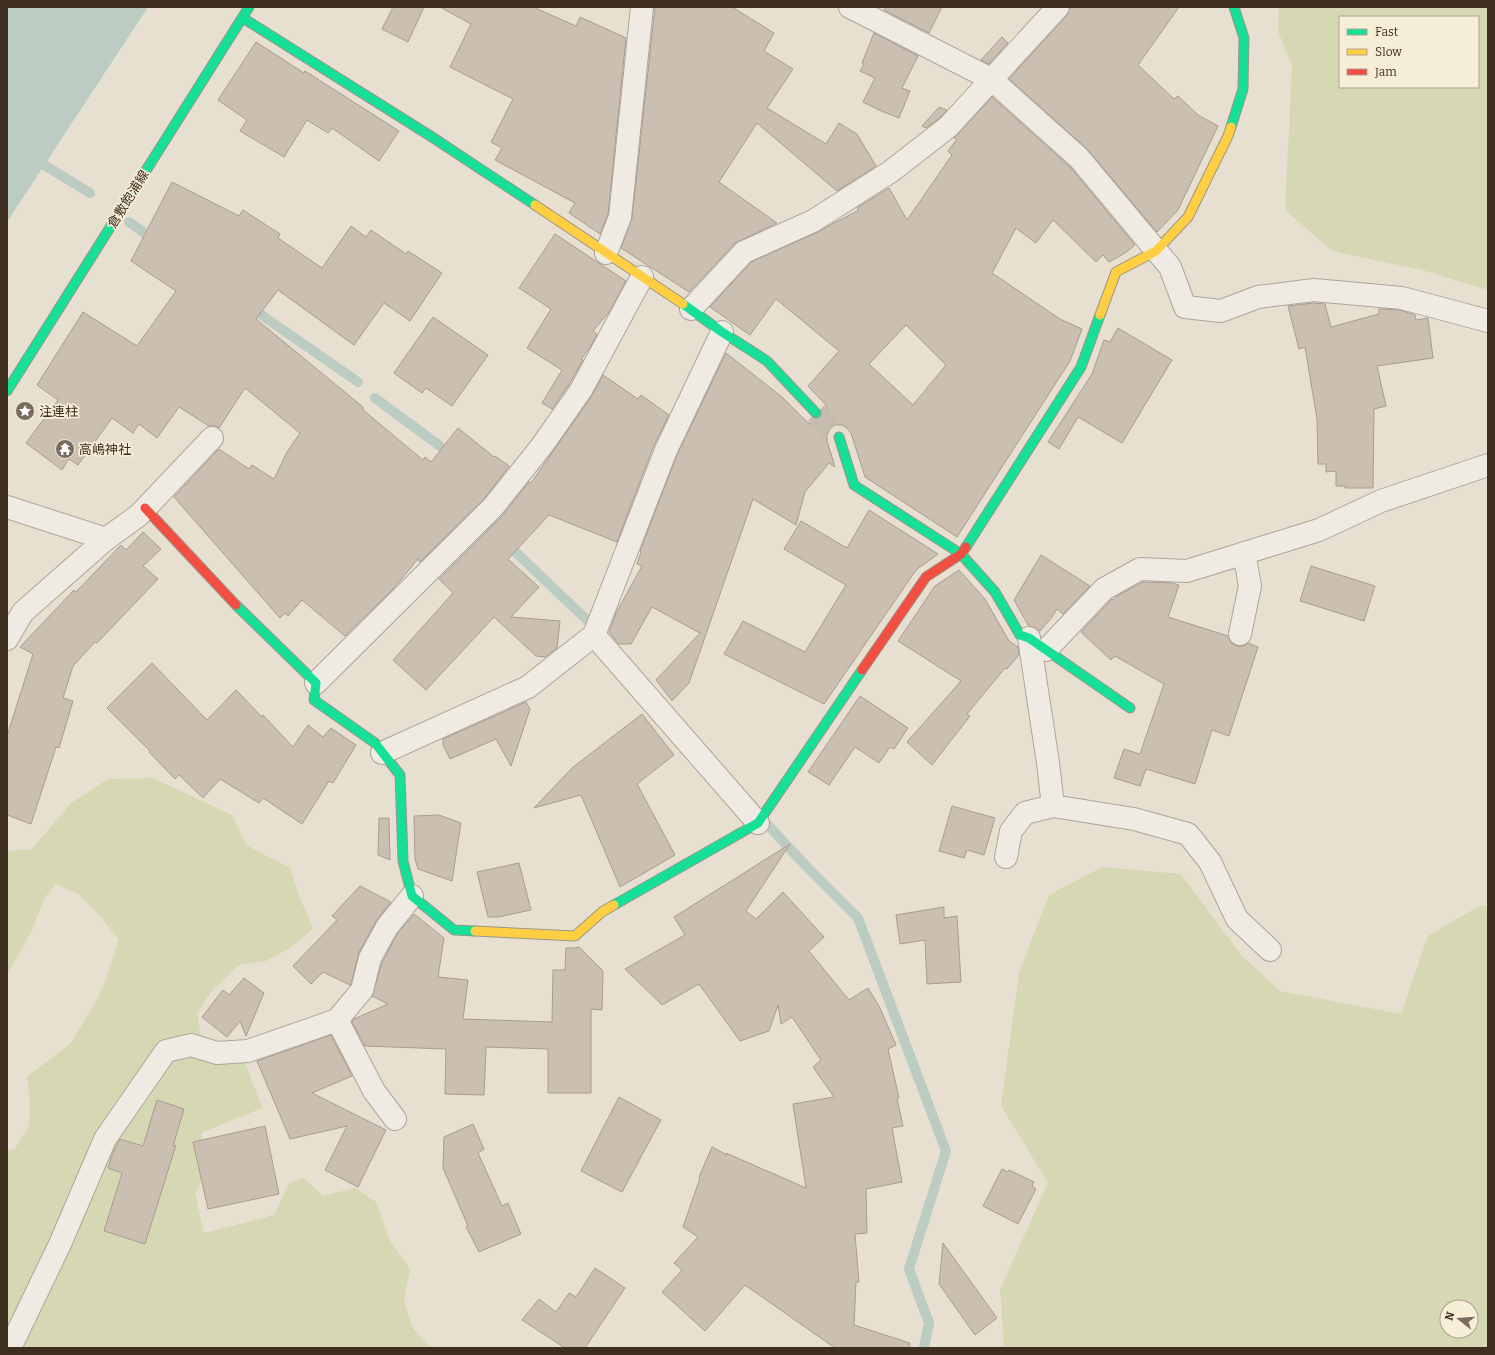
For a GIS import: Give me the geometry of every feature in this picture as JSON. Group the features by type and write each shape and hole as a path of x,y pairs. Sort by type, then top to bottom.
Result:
{"street":[{"name":"倉敷飽浦線","path":"7,391 249,7"},
{"path":"606,253 620,217 642,7"},
{"path":"850,7 991,79 1079,158 1170,266 1185,307 1221,310 1258,297 1314,290 1402,298 1488,321"},
{"path":"692,309 744,252 813,221 890,172 948,127 1058,7"},
{"path":"642,277 581,390 540,447 493,507 316,683 314,700 375,743 400,775 403,861 412,896 454,930 575,936 602,912 758,823 926,577 961,554 1081,367 1116,272 1156,251 1188,217 1228,136 1243,89 1244,38 1234,7"},
{"path":"242,18 432,137 692,309 722,332 767,361 816,413"},
{"path":"382,753 528,687 594,635 666,450 722,332"},
{"path":"839,437 854,485 961,554 995,592 1020,635 1038,644 1130,708"},
{"path":"7,639 23,612 106,539 139,515 212,438"},
{"path":"1038,644 1104,589 1140,569 1187,571 1318,530 1381,500 1488,465"},
{"path":"7,507 106,539"},
{"path":"145,508 252,622 316,683"},
{"path":"1240,634 1250,586 1244,553"},
{"path":"594,635 758,823"},
{"path":"1038,644 1053,806"},
{"path":"1006,857 1011,831 1024,813 1053,806 1134,819 1188,834 1210,862 1237,919 1270,950"},
{"path":"10,1348 60,1244 105,1139 166,1051 191,1045 217,1053 248,1051 337,1020 362,990 370,958 387,928 412,896"},
{"path":"337,1020 374,1091 396,1120"}],"green space":[{"path":"1279,7 1488,7 1488,290 1422,270 1332,251 1285,210 1292,66 1278,31"},
{"path":"153,778 232,815 246,845 290,868 300,898 313,929 290,948 266,961 239,965 211,992 197,1013 202,1041 245,1062 262,1108 201,1133 207,1172 195,1193 204,1233 274,1215 289,1183 304,1178 323,1196 355,1188 376,1202 390,1241 410,1269 404,1302 412,1327 431,1348 7,1348 7,1150 14,1150 29,1127 30,1100 27,1077 71,1043 103,987 119,940 101,917 78,894 56,884 45,897 31,932 7,975 7,851 32,849 71,803 108,779"},
{"path":"1102,867 1181,874 1241,955 1280,991 1401,1014 1428,936 1481,905 1488,907 1488,1348 1004,1347 1000,1289 1048,1183 1001,1106 1019,973 1049,895"}],"shaded area":[{"path":"7,7 148,7 7,222"}],"building":[{"path":"393,7 424,7 408,42 382,29"},
{"path":"440,7 533,7 576,26 580,17 626,38 608,214 600,234 569,213 575,203 495,160 502,148 491,142 513,99 450,67 471,24"},
{"path":"655,7 732,7 774,33 764,51 793,69 767,108 826,144 839,123 857,134 876,166 837,191 757,123 719,182 777,223 735,243 689,292 621,248 632,218"},
{"path":"885,7 942,7 929,33 884,10"},
{"path":"1070,7 1179,7 1138,65 1174,99 1178,96 1198,115 1218,126 1178,210 1157,232 1087,149 1009,79 1067,15"},
{"path":"874,33 918,56 902,88 910,91 899,118 863,102 875,78 860,71 864,64 862,63"},
{"path":"1002,37 1008,43 989,64 981,60"},
{"path":"256,42 304,73 305,71 399,131 379,161 332,128 328,133 307,120 284,157 240,131 247,120 218,100"},
{"path":"992,97 1070,167 1135,245 1125,253 1109,262 1103,255 1096,262 1053,220 1036,243 1016,228 992,273 1060,319 1082,329 1070,361 957,537 865,477 851,433 842,425 835,425 830,429 827,435 827,441 835,467 829,463 805,492 796,525 753,499 689,683 672,701 656,680 700,633 652,607 631,644 619,644 609,632 616,613 642,566 637,564 640,551 677,455 726,353 782,397 807,422 813,425 818,425 825,422 828,416 828,410 825,404 808,386 839,351 776,299 750,335 710,307 751,262 818,232 859,210 857,208 889,188 907,220 952,155 948,151 957,139 954,138","holes":["906,325 946,365 913,405 869,364"]},
{"path":"939,107 947,110 940,118 926,128 922,126"},
{"path":"172,182 239,216 243,210 280,234 278,238 322,268 351,226 366,237 371,230 406,254 408,251 442,273 410,321 384,303 354,345 278,290 256,319 363,407 363,410 423,460 425,457 431,462 458,428 494,457 495,456 509,466 484,499 420,562 418,559 393,589 345,636 302,600 288,616 285,613 280,618 174,497 219,449 249,469 252,465 274,479 287,452 300,433 245,388 219,428 209,426 179,407 157,438 139,424 133,433 112,418 78,465 69,459 62,470 26,443 58,400 37,385 83,312 137,346 176,291 131,261"},
{"path":"555,234 626,281 610,311 593,331 597,334 589,349 581,359 583,360 570,383 552,409 542,403 562,370 527,348 551,309 519,288"},
{"path":"1314,303 1325,304 1331,327 1379,314 1379,309 1400,310 1415,315 1416,320 1428,318 1433,358 1377,366 1386,406 1374,409 1373,488 1345,488 1345,486 1336,486 1336,471 1326,472 1326,464 1318,464 1317,419 1305,347 1299,349 1288,306"},
{"path":"433,317 488,355 452,406 426,388 422,393 394,373"},
{"path":"1118,328 1172,360 1122,443 1078,417 1059,449 1048,442 1092,374 1104,340 1110,342"},
{"path":"603,375 638,399 641,395 669,415 654,445 617,542 549,515 508,559 539,587 511,617 560,621 557,648 545,657 536,656 494,617 426,690 393,660 453,593 439,579 502,516 529,482 531,483 591,397"},
{"path":"869,510 938,554 916,570 824,704 724,654 743,621 805,652 846,585 784,549 801,521 847,548"},
{"path":"143,532 161,549 143,566 158,579 73,666 63,698 73,701 59,748 56,747 31,824 7,815 7,736 33,654 20,647 74,590 76,592 121,545 126,550"},
{"path":"1041,555 1090,586 1063,614 1057,609 1040,631 1028,625 1014,600"},
{"path":"1311,566 1375,586 1364,621 1300,601"},
{"path":"959,570 985,599 1009,641 1018,647 1019,655 1007,669 1005,668 967,714 970,716 932,765 907,742 961,681 898,641 935,586"},
{"path":"1143,582 1172,583 1179,585 1168,617 1228,636 1231,643 1237,646 1244,646 1248,643 1258,647 1229,736 1212,730 1195,784 1146,769 1140,786 1114,778 1124,749 1140,754 1164,684 1115,656 1111,660 1081,632 1112,599 1113,600 1117,596"},
{"path":"152,663 207,720 236,690 262,717 263,715 293,747 308,725 323,737 331,728 356,745 333,783 329,781 302,824 263,798 259,803 220,779 203,798 179,775 175,779 149,752 150,751 107,708"},
{"path":"860,696 908,728 894,749 890,747 879,763 855,747 829,785 808,772"},
{"path":"526,702 530,709 511,766 496,739 450,759 443,745 443,739"},
{"path":"642,714 674,755 637,784 675,855 620,887 581,795 534,808 572,768"},
{"path":"952,806 995,818 984,855 967,850 964,858 939,851"},
{"path":"439,815 461,823 452,881 418,869 415,859 414,816"},
{"path":"379,818 389,818 390,860 378,855"},
{"path":"790,844 746,911 756,919 783,892 824,937 809,951 849,1000 868,988 880,1008 896,1045 888,1049 899,1098 897,1099 903,1126 892,1128 902,1182 866,1189 867,1233 855,1234 859,1282 856,1282 854,1325 910,1343 909,1348 835,1348 745,1285 705,1331 662,1292 682,1270 674,1263 698,1237 683,1227 700,1178 699,1177 712,1147 727,1155 726,1153 806,1188 793,1104 834,1097 813,1067 821,1060 792,1017 781,1024 778,1005 769,1031 740,1041 699,984 662,1005 625,969 685,935 674,917"},
{"path":"519,863 531,910 498,917 488,917 477,872"},
{"path":"360,886 391,902 376,921 359,952 351,984 350,985 323,972 311,984 293,966 337,920 332,916"},
{"path":"944,907 944,918 957,916 961,982 927,984 925,940 900,944 896,915"},
{"path":"414,914 444,938 438,977 468,980 463,1019 552,1022 553,970 565,970 566,948 579,947 603,971 602,1010 591,1009 591,1093 548,1093 548,1049 486,1047 484,1095 445,1094 446,1049 365,1046 352,1022 354,1019 388,1004 372,996 382,963 397,934"},
{"path":"244,978 264,993 246,1036 240,1021 227,1037 202,1017 223,990 229,995"},
{"path":"331,1035 352,1076 312,1093 386,1130 358,1187 325,1170 347,1126 290,1139 257,1061"},
{"path":"619,1097 661,1120 622,1192 581,1171"},
{"path":"157,1100 184,1109 173,1146 176,1145 145,1244 104,1231 122,1173 108,1168 120,1139 143,1146"},
{"path":"473,1124 484,1149 478,1153 502,1206 508,1203 521,1234 479,1252 466,1227 468,1226 443,1168 444,1137"},
{"path":"265,1126 279,1194 208,1209 193,1142"},
{"path":"1002,1169 1008,1172 1009,1170 1034,1182 1032,1186 1036,1189 1018,1224 983,1206"},
{"path":"943,1243 997,1318 975,1335 939,1284"},
{"path":"595,1268 625,1288 585,1348 565,1348 522,1320 539,1299 556,1312 569,1293 576,1297"}],"waterway":[{"path":"44,165 90,193"},
{"path":"129,222 156,241"},
{"path":"250,307 358,382"},
{"path":"375,398 440,446"},
{"path":"486,524 589,622"},
{"path":"763,820 858,918 946,1151 909,1269 929,1323 924,1348"}],"tunnel":[{"path":"816,413 839,437"}],"traffic: fast":[{"path":"7,391 249,7"},
{"path":"1231,127 1243,89 1244,38 1234,7"},
{"path":"243,18 432,137 535,205"},
{"path":"683,304 722,332 767,361 816,413"},
{"path":"966,547 1081,367 1100,315"},
{"path":"839,437 854,485 961,554 995,592 1020,635 1029,638 1130,708"},
{"path":"236,605 316,683 314,700 375,743 400,775 403,861 412,896 454,930 475,931"},
{"path":"614,905 758,823 862,670"}],"traffic: slow":[{"path":"1100,315 1116,272 1156,251 1188,217 1231,127"},
{"path":"535,205 683,304"},
{"path":"475,931 575,936 602,912 614,905"}],"traffic: jam":[{"path":"145,508 236,605"},
{"path":"862,670 926,577 961,554 966,547"}],"place":[{"name":"注連柱","path":"25,411"},
{"name":"高嶋神社","path":"65,449"}]}
